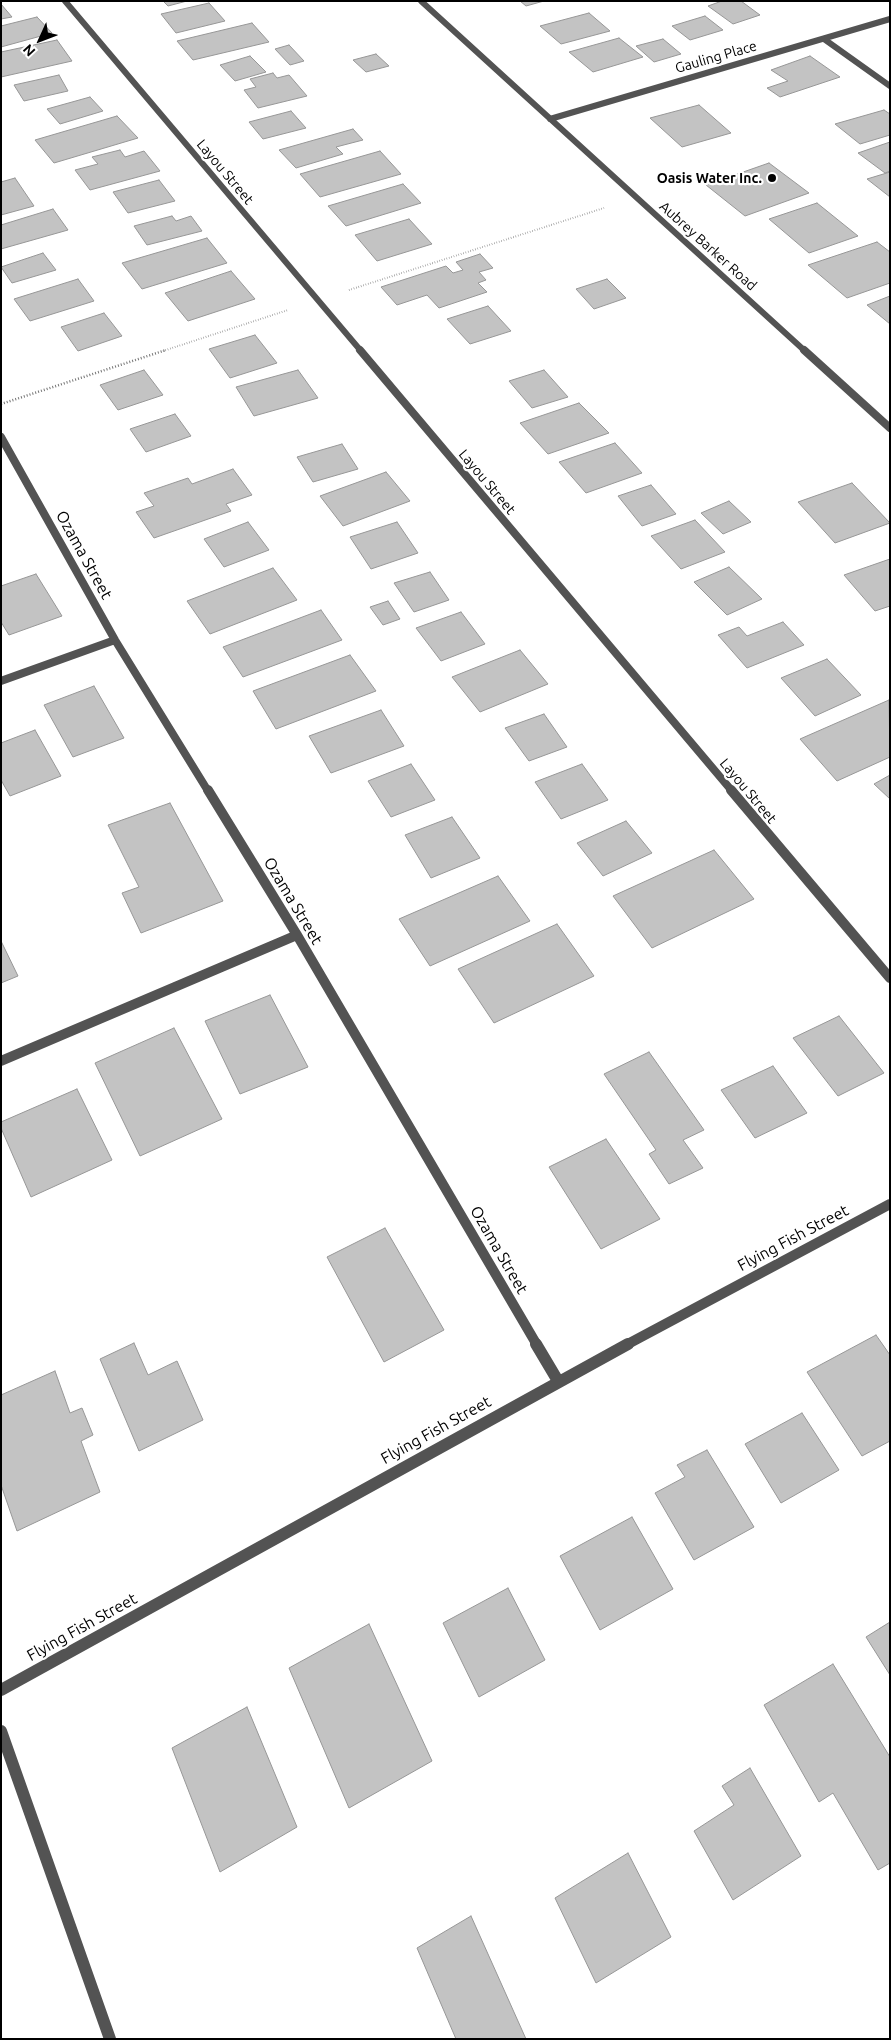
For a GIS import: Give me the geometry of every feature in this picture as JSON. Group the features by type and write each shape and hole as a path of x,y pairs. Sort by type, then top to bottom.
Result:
{"street":[{"name":"Layou Street","path":"65,1 890,978"},
{"name":"Aubrey Barker Road","path":"421,1 890,428"},
{"name":"Gauling Place","path":"550,119 890,19"},
{"path":"824,38 890,86"},
{"name":"Ozama Street","path":"1,437 115,640 297,935 558,1381"},
{"path":"1,681 115,640"},
{"path":"1,1061 297,935"},
{"name":"Flying Fish Street","path":"1,1690 558,1381 890,1204"},
{"path":"1,1731 110,2039"}],"path":[{"path":"1,404 318,301 422,265 636,197"}],"building":[{"path":"163,1 187,1 168,6"},
{"path":"520,1 544,1 526,6"},
{"path":"722,1 741,1 760,15 733,24 708,6"},
{"path":"209,3 225,21 176,33 161,14"},
{"path":"1,4 12,17 1,19"},
{"path":"589,13 610,31 561,44 540,26"},
{"path":"705,16 723,30 690,40 672,26"},
{"path":"37,17 52,33 1,47 1,26"},
{"path":"252,23 269,42 193,60 177,41"},
{"path":"619,38 643,57 593,72 569,52"},
{"path":"663,39 681,54 654,62 636,46"},
{"path":"57,40 72,61 1,77 1,52"},
{"path":"289,45 304,61 290,65 275,49"},
{"path":"376,54 389,66 366,72 353,60"},
{"path":"250,56 266,72 235,81 220,65"},
{"path":"810,56 840,77 780,97 767,88 788,81 771,70"},
{"path":"273,73 277,78 289,75 307,96 258,108 244,90 256,87 250,79"},
{"path":"59,75 68,91 24,101 14,85"},
{"path":"90,97 103,111 60,124 47,109"},
{"path":"699,105 731,133 682,147 650,118"},
{"path":"884,110 890,114 890,135 860,144 835,124"},
{"path":"291,111 306,128 263,139 249,122"},
{"path":"117,116 138,138 54,163 35,140"},
{"path":"353,129 363,140 336,147 343,154 296,168 279,150"},
{"path":"890,142 890,171 885,173 858,153"},
{"path":"120,150 125,157 144,151 160,171 90,190 75,170 98,164 92,157"},
{"path":"380,151 401,174 320,197 300,174"},
{"path":"769,163 809,193 745,216 706,185"},
{"path":"890,172 890,197 867,179"},
{"path":"15,178 34,206 1,215 1,182"},
{"path":"159,180 175,201 128,213 113,192"},
{"path":"403,184 421,203 346,226 328,206"},
{"path":"817,203 858,236 809,253 769,219"},
{"path":"53,209 68,230 1,249 1,225"},
{"path":"172,216 176,221 191,216 202,231 147,245 134,226"},
{"path":"409,219 432,244 377,261 355,235"},
{"path":"207,238 227,263 142,289 122,263"},
{"path":"877,242 890,252 890,283 847,298 808,265"},
{"path":"43,253 56,270 12,283 1,267"},
{"path":"480,254 493,268 479,272 486,280 478,283 487,292 439,308 427,295 397,305 381,287 446,266 453,273 463,270 456,262"},
{"path":"231,271 255,299 188,321 165,293"},
{"path":"78,279 94,301 30,321 14,299"},
{"path":"607,279 626,298 594,309 576,289"},
{"path":"890,296 890,324 867,305"},
{"path":"488,306 511,331 470,344 447,319"},
{"path":"104,313 122,336 78,351 61,327"},
{"path":"255,335 277,363 230,378 209,349"},
{"path":"144,370 163,395 118,410 100,385"},
{"path":"298,370 318,398 254,416 236,387"},
{"path":"544,370 568,397 532,408 509,381"},
{"path":"579,403 609,433 548,454 520,423"},
{"path":"175,414 191,436 146,452 130,429"},
{"path":"615,443 642,473 586,493 559,462"},
{"path":"342,444 358,469 313,482 297,457"},
{"path":"233,469 252,495 226,504 231,511 154,538 136,512 154,506 144,493 188,478 192,484"},
{"path":"386,472 410,501 343,526 320,496"},
{"path":"852,483 890,523 835,543 798,502"},
{"path":"651,485 676,514 642,526 618,496"},
{"path":"729,501 751,522 723,534 701,513"},
{"path":"695,520 725,552 681,569 651,536"},
{"path":"248,522 269,550 224,567 204,539"},
{"path":"397,522 418,553 371,569 350,537"},
{"path":"890,559 890,606 875,611 844,575"},
{"path":"729,567 762,599 727,615 694,582"},
{"path":"273,568 297,600 210,634 187,601"},
{"path":"430,572 449,600 414,612 394,583"},
{"path":"36,574 62,616 9,635 1,622 1,586"},
{"path":"388,601 400,619 383,625 370,607"},
{"path":"321,610 342,640 243,677 223,647"},
{"path":"461,612 485,644 441,661 416,628"},
{"path":"783,622 804,645 747,668 718,635 739,627 747,636"},
{"path":"520,650 548,684 480,712 452,677"},
{"path":"350,655 376,691 276,729 253,691"},
{"path":"827,659 861,695 815,716 781,678"},
{"path":"94,686 124,738 73,757 44,705"},
{"path":"889,700 890,757 837,781 800,739"},
{"path":"381,710 404,746 331,773 309,736"},
{"path":"544,714 567,747 529,761 505,728"},
{"path":"35,730 61,776 10,796 1,780 1,743"},
{"path":"411,764 435,800 391,817 368,781"},
{"path":"582,764 608,800 561,819 535,782"},
{"path":"890,775 890,799 874,784"},
{"path":"170,803 223,901 141,933 122,893 139,887 108,825"},
{"path":"452,817 480,858 431,878 405,835"},
{"path":"626,821 652,853 603,876 577,843"},
{"path":"714,850 754,899 652,948 613,896"},
{"path":"498,876 530,921 430,966 399,919"},
{"path":"557,924 594,976 494,1023 458,969"},
{"path":"1,941 18,976 1,983"},
{"path":"270,995 308,1067 240,1094 205,1021"},
{"path":"839,1016 884,1073 838,1096 793,1038"},
{"path":"174,1028 222,1119 140,1156 95,1063"},
{"path":"649,1052 704,1130 683,1140 703,1168 669,1184 649,1154 656,1150 604,1074"},
{"path":"773,1066 807,1113 755,1138 721,1090"},
{"path":"77,1089 112,1160 31,1197 1,1128 1,1122"},
{"path":"606,1139 660,1219 601,1249 549,1167"},
{"path":"385,1228 444,1330 384,1362 327,1257"},
{"path":"876,1335 890,1355 890,1441 862,1456 807,1372"},
{"path":"134,1343 148,1375 177,1361 203,1420 139,1451 100,1359"},
{"path":"55,1371 70,1413 82,1408 93,1435 81,1441 100,1492 17,1531 1,1485 1,1395"},
{"path":"802,1413 839,1470 781,1503 745,1444"},
{"path":"707,1450 754,1527 694,1560 655,1493 685,1477 677,1465"},
{"path":"632,1517 673,1589 600,1630 560,1556"},
{"path":"508,1588 545,1660 479,1697 443,1623"},
{"path":"890,1622 890,1675 866,1637"},
{"path":"369,1624 432,1761 349,1808 289,1668"},
{"path":"833,1664 890,1757 890,1863 878,1870 833,1793 819,1802 764,1705"},
{"path":"247,1707 297,1827 220,1872 172,1748"},
{"path":"750,1768 801,1856 733,1900 694,1831 734,1805 722,1786"},
{"path":"628,1853 671,1937 596,1983 555,1898"},
{"path":"471,1916 526,2039 456,2039 417,1948"}],"place":[{"name":"Oasis Water Inc.","path":"772,178"}]}
